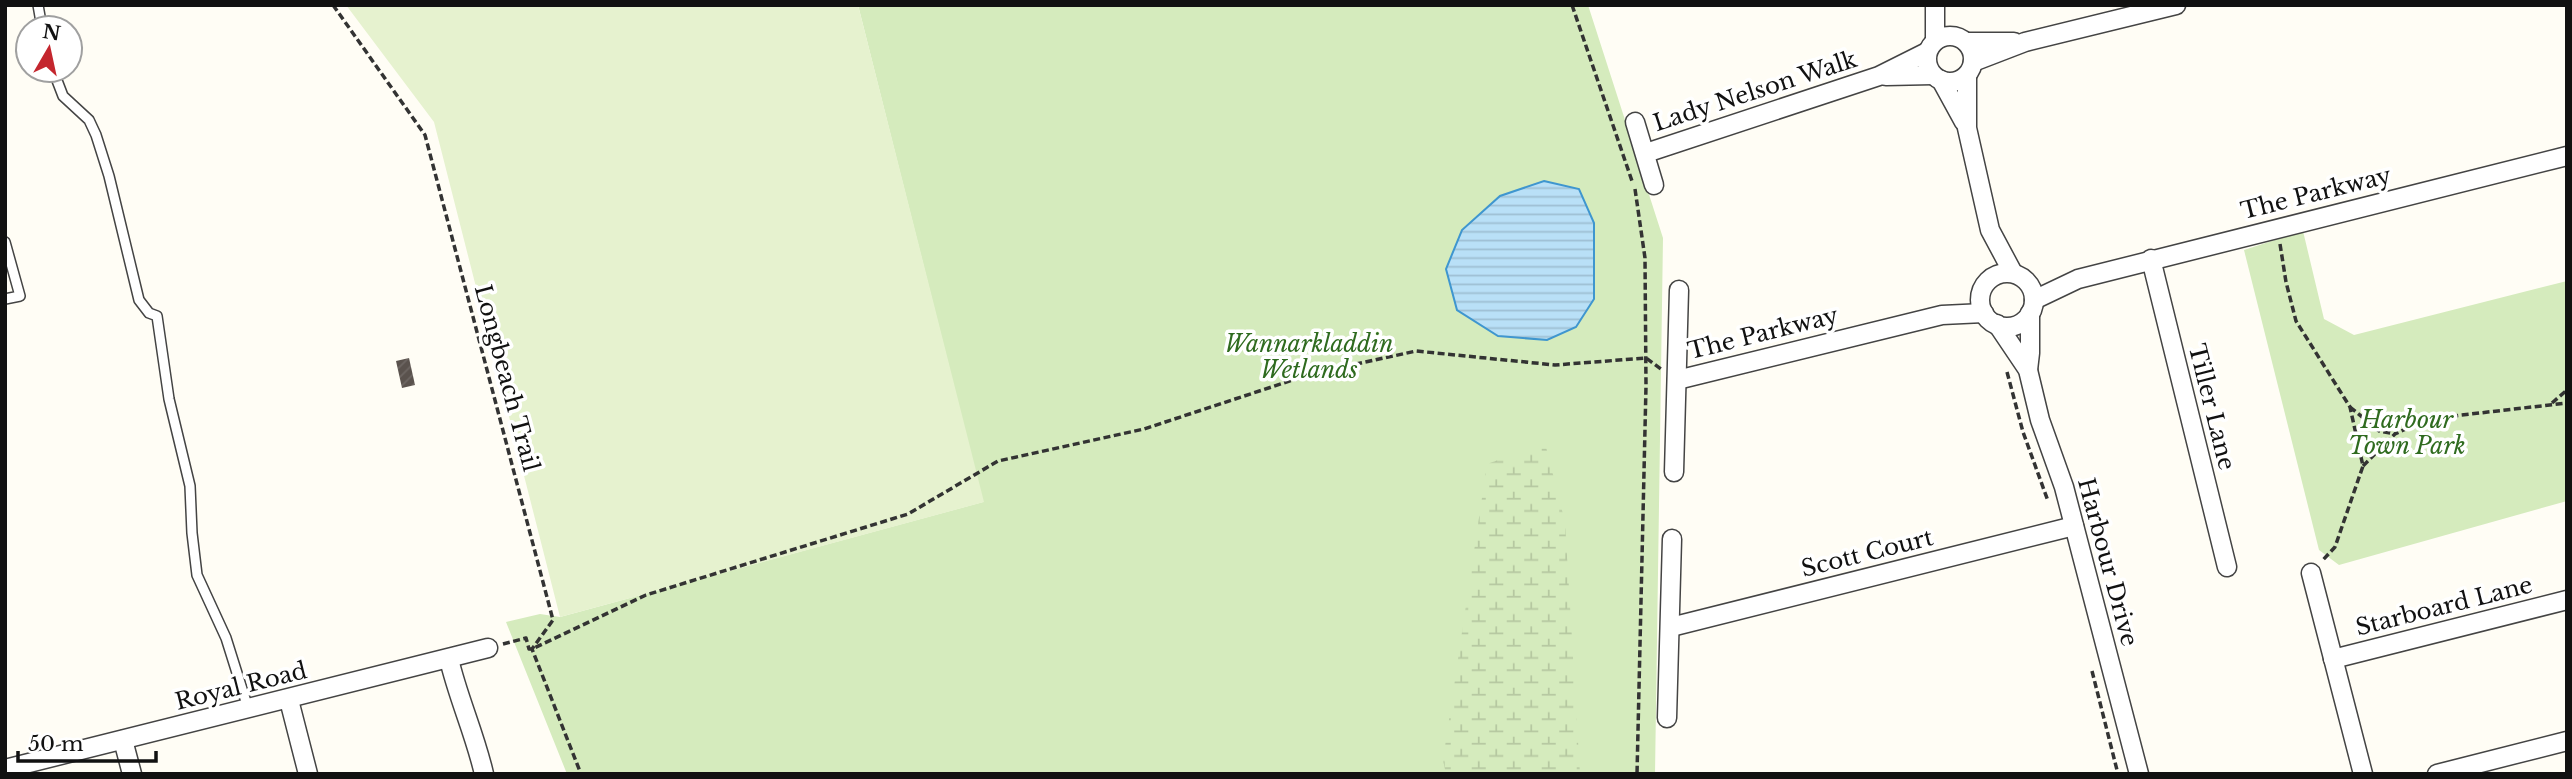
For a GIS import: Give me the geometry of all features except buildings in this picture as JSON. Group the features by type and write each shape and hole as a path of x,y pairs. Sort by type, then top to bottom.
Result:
{"street":[{"path":"1937,5 1973,55 1967,128 1990,230 1985,286 1980,299 1990,319"},
{"path":"1937,5 1928,68 1937,77 1967,128"},
{"path":"1937,77 1955,81 1970,68 2025,42 2172,6"},
{"path":"1931,46 1947,35 1960,39 2025,42"},
{"name":"Lady Nelson Walk","path":"1646,153 1879,76 1931,46"},
{"name":"Lady Nelson Walk","path":"1879,76 1937,77"},
{"name":"Lady Nelson Walk","path":"1635,121 1654,185"},
{"name":"The Parkway","path":"1942,315 1985,286 1996,275 2078,279 2567,156"},
{"path":"1990,230 2020,277 2031,286 2032,307"},
{"name":"Tiller Lane","path":"2151,260 2227,567"},
{"name":"The Parkway","path":"1677,380 1942,315 1990,319 2011,326 2019,324 2032,307 2078,279"},
{"name":"The Parkway","path":"1674,472 1679,290"},
{"name":"Harbour Drive","path":"2032,307 2028,370 2040,420 2064,487 2137,772"},
{"name":"Harbour Drive","path":"1990,319 2028,370"},
{"name":"Scott Court","path":"1671,627 2074,526"},
{"path":"1667,718 1672,539"},
{"path":"2311,573 2363,774"},
{"name":"Starboard Lane","path":"2333,659 2567,600"},
{"name":"Royal Road","path":"5,769 488,648"},
{"path":"449,659 484,774"},
{"path":"289,700 308,774"},
{"path":"123,740 132,774"},
{"path":"2437,774 2567,741"}],"lane":[{"path":"58,84 62,96 89,120 96,135 109,176 139,300 149,313 157,316 169,399 190,486 197,575 226,638 248,708"},
{"path":"5,242 20,296 5,299"}],"path":[{"name":"Longbeach Trail","path":"333,5 425,135 553,620 532,649"},
{"path":"1572,5 1635,189 1645,258 1646,358 1637,774"},
{"path":"2278,228 2286,282 2296,321 2350,407 2379,431 2395,434"},
{"path":"532,649 646,595 908,514 998,461 1144,429 1311,374 1416,351 1555,365 1646,358"},
{"path":"2550,404 2567,390"},
{"path":"2311,573 2335,547 2363,466 2395,434 2427,419 2567,403"},
{"path":"2350,407 2363,466"},
{"path":"488,648 526,638 581,774"}],"green space":[{"path":"346,5 858,5 984,502 560,617 434,122"},
{"name":"Wannarkladdin Wetlands","path":"858,5 1588,5 1663,238 1655,774 567,774 506,622 540,614 560,617 983,502"},
{"name":"Harbour Town Park","path":"2303,231 2324,319 2354,335 2567,281 2567,501 2339,565 2319,550 2244,250"},
{"path":"1545,443 1565,522 1580,774 1446,774 1443,760 1487,464"}],"water":[{"path":"1544,181 1579,189 1594,223 1594,299 1576,327 1547,340 1498,336 1457,310 1446,269 1462,230 1500,196"}]}
